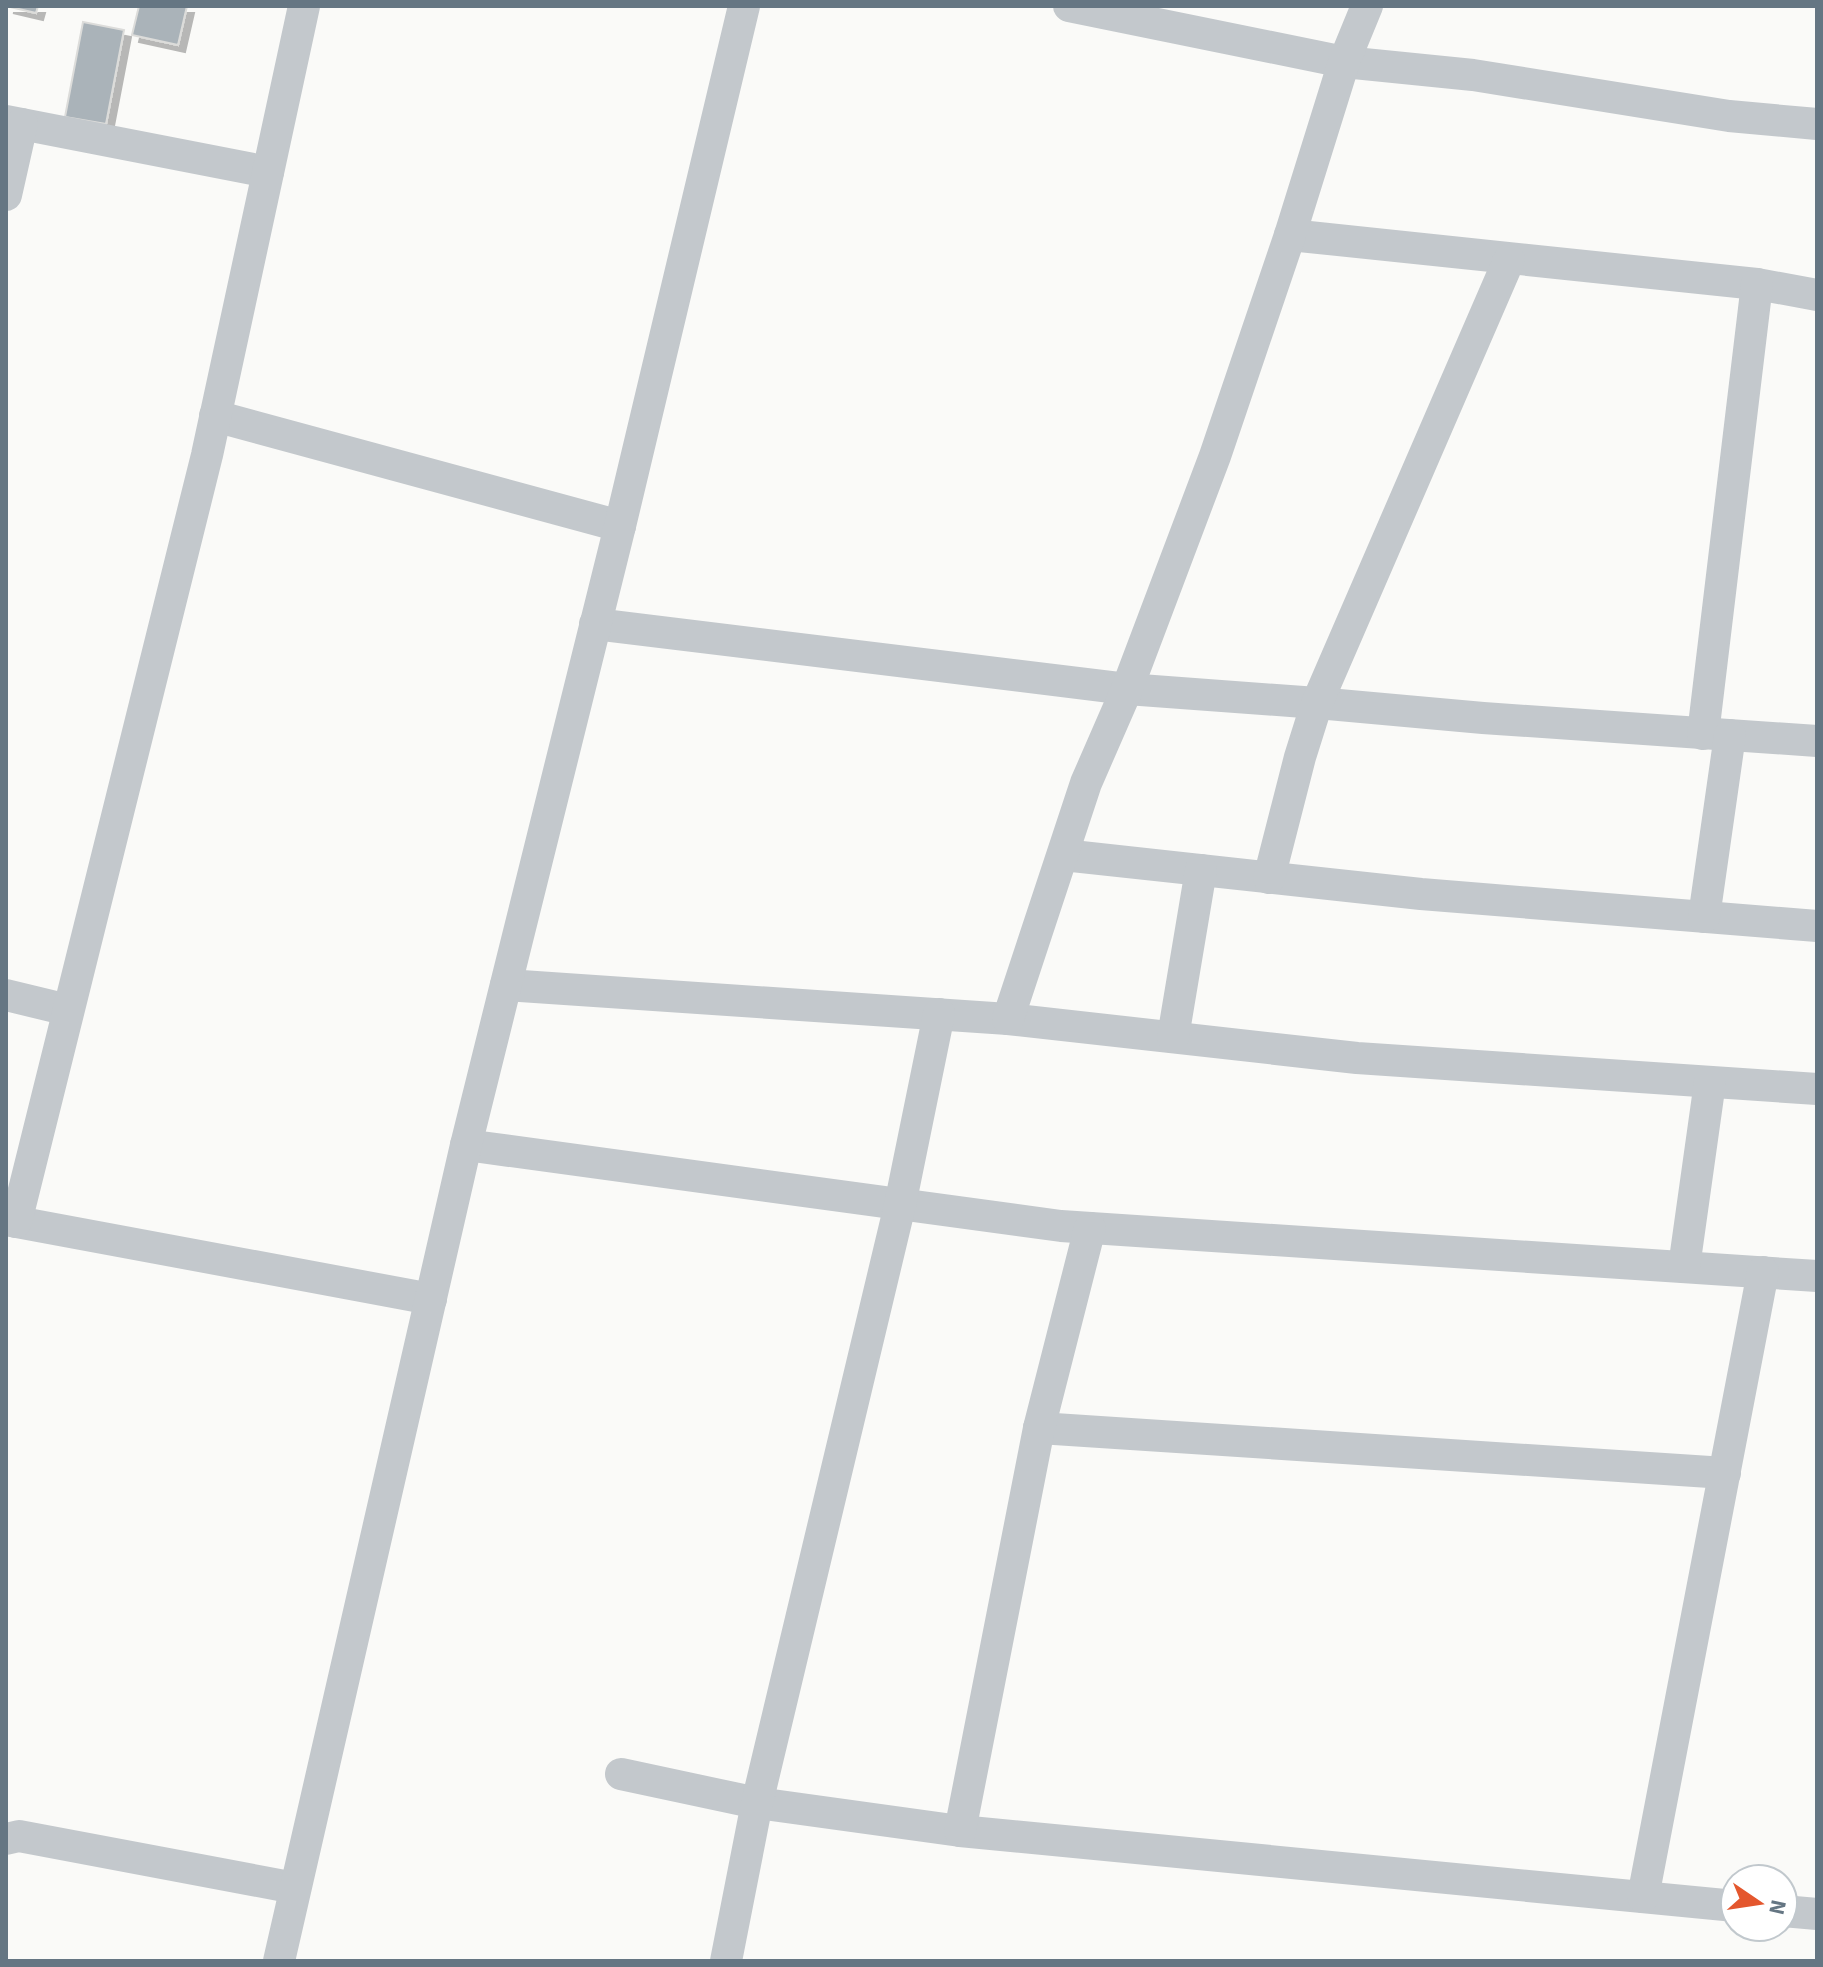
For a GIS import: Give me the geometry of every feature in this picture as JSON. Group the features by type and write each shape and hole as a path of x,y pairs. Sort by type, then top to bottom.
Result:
{"street":[{"path":"304,6 215,416 68,1010 11,1221 431,1299"},
{"path":"279,1961 466,1145 620,526 744,6"},
{"path":"1069,6 1344,62 1473,75 1729,116 1817,124"},
{"path":"1008,1019 1086,783 1127,689 1215,456 1290,235 1344,62 1367,6"},
{"path":"6,195 14,122 268,172"},
{"path":"1290,235 1757,284 1817,295"},
{"path":"1269,878 1317,703 1509,260"},
{"path":"1704,917 1716,735 1757,284"},
{"path":"215,416 620,526"},
{"path":"595,624 1127,689 1817,741"},
{"path":"1063,855 1421,894 1817,926"},
{"path":"1173,1037 1201,870"},
{"path":"506,985 1008,1019 1357,1058 1817,1089"},
{"path":"6,995 68,1010"},
{"path":"726,1961 757,1803 900,1205 939,1014"},
{"path":"1684,1267 1710,1082"},
{"path":"466,1145 1090,1228 1817,1276"},
{"path":"960,1831 1039,1428 1090,1228"},
{"path":"1643,1897 1763,1272"},
{"path":"1039,1428 1725,1473"},
{"path":"621,1774 757,1803 960,1831 1719,1904"},
{"path":"6,1839 19,1836 295,1888"}],"building":[{"path":"6,6 38,6 36,13"},
{"path":"139,6 187,6 178,45 132,35"},
{"path":"83,22 124,30 106,124 65,117"}]}
